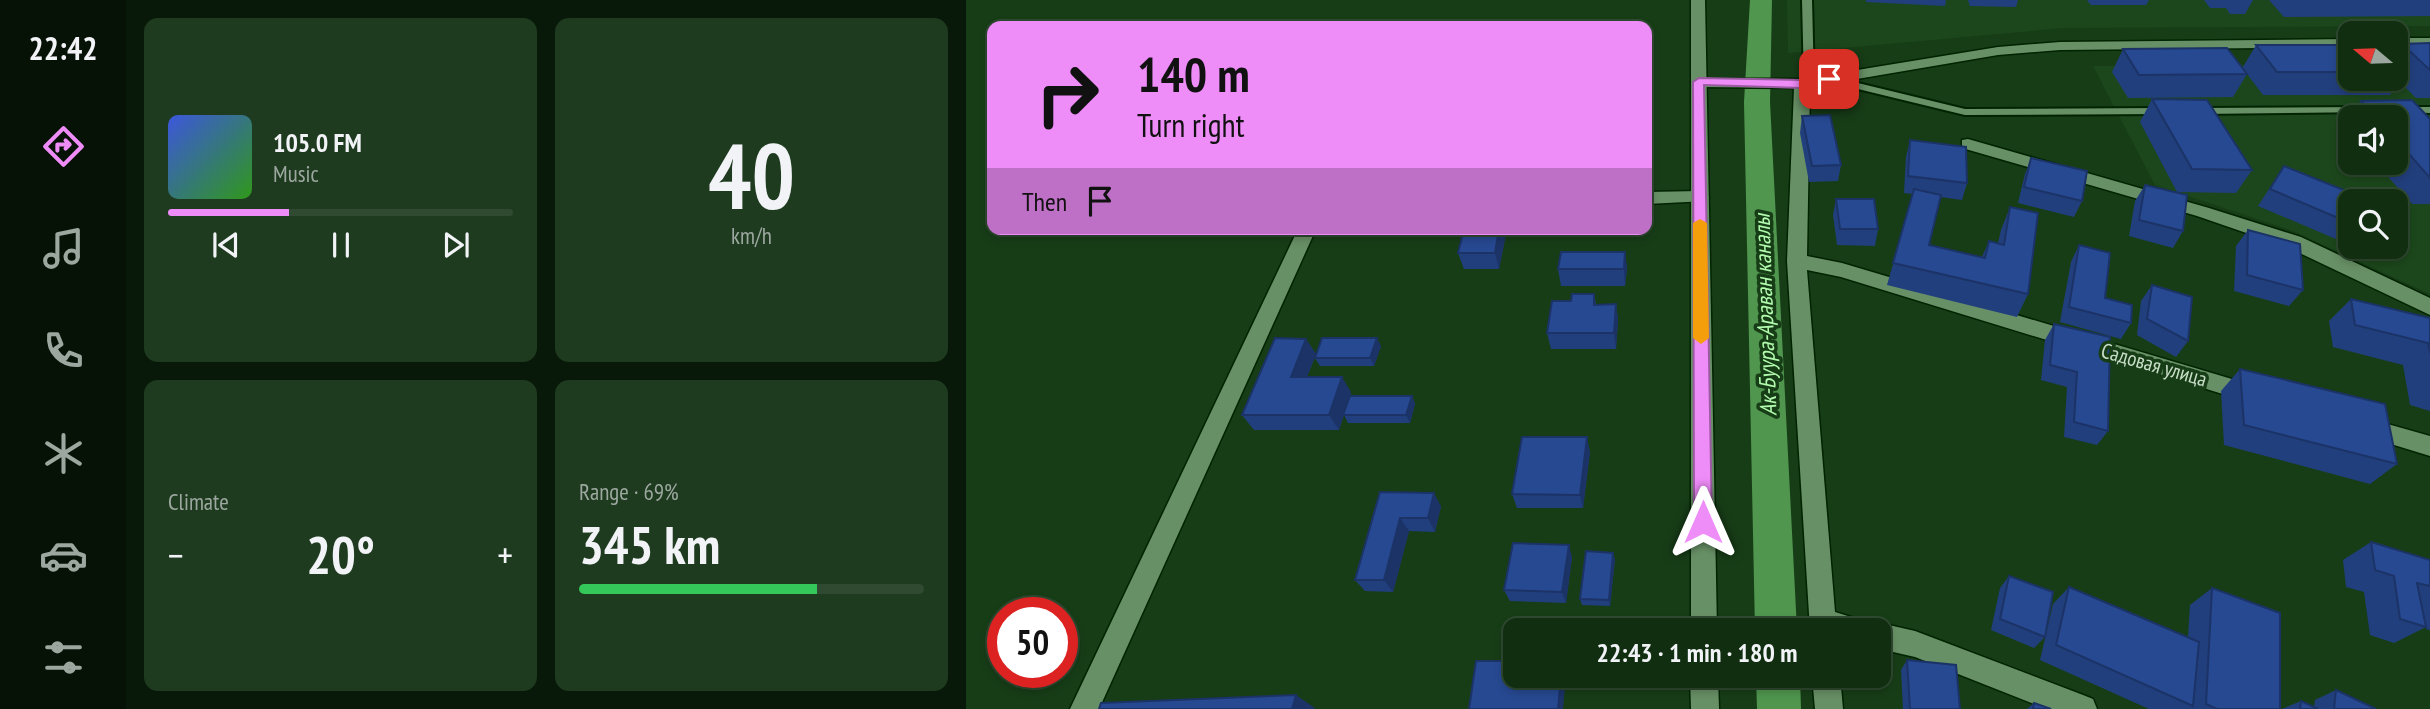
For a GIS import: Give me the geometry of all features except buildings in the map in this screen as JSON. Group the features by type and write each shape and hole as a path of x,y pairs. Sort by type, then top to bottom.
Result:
{"street":[{"path":"1698,0 1704,618"},
{"path":"2408,42 2430,42"},
{"path":"1699,82 1730,80 1805,83 1998,51 2060,46 2338,43"},
{"path":"1805,83 1797,261 1822,618"},
{"path":"1968,144 2126,188 2294,242 2430,307"},
{"path":"1652,198 1700,197"},
{"path":"1084,709 1304,235"},
{"name":"Садовая улица","path":"1797,261 1842,270 2270,399"},
{"path":"2347,422 2430,446"},
{"path":"1891,639 1915,644 2083,709"},
{"path":"1704,688 1705,709"},
{"path":"1827,688 1829,709"}],"lane":[{"path":"1805,83 1807,0"},
{"path":"1829,79 1965,112 2170,111"},
{"path":"2184,111 2430,110"}],"shaded area":[{"path":"1787,0 2430,0 2430,26 2408,26 2408,21 2338,21 2338,27 2063,28 1788,53"},
{"path":"2338,64 2338,91 2408,91 2408,74 2430,64 2430,294 2354,259 2408,259 2408,189 2338,189 2338,252 2293,231 2155,185 2093,66"}],"waterway":[{"name":"Ак-Буура-Араван каналы","path":"1761,0 1757,102 1776,618"},
{"name":"Ак-Буура-Араван каналы","path":"1778,688 1779,709"}],"slow traffic":[{"path":"1700,223 1701,338"}],"route":[{"path":"1703,522 1699,82 1730,80 1802,84 1829,79"}]}
